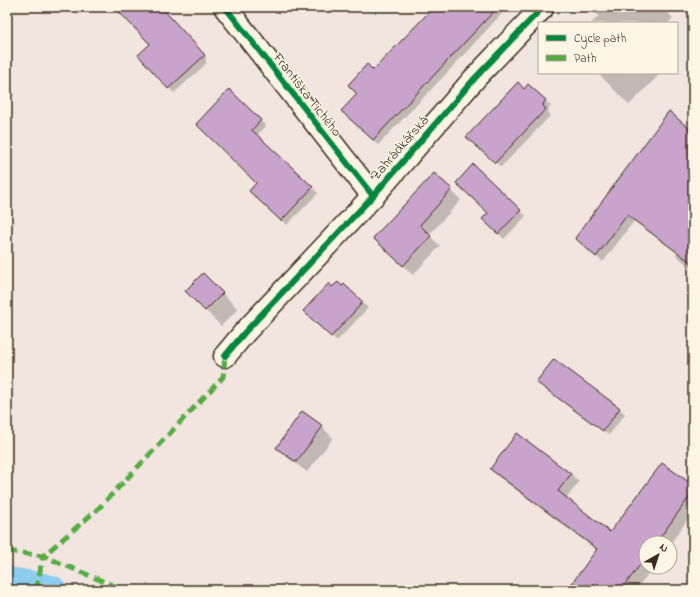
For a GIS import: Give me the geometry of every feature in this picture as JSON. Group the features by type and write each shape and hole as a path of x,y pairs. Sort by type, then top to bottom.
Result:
{"street":[{"name":"Františka Tichého","path":"225,7 373,196"},
{"name":"Zahrádkářská","path":"224,356 373,196 475,78 543,7"}],"building":[{"path":"114,7 161,7 205,55 168,89 138,55 150,44"},
{"path":"434,7 498,7 373,140 341,111 357,94 348,85 367,64 373,70"},
{"path":"518,82 524,89 528,84 546,100 543,106 546,109 495,163 466,137"},
{"path":"229,89 261,120 252,130 313,187 281,221 249,191 256,183 196,124"},
{"path":"669,111 693,132 693,264 627,215 596,257 575,238"},
{"path":"473,164 521,210 498,234 482,219 488,213 456,183"},
{"path":"434,173 452,189 420,225 431,236 403,266 373,238"},
{"path":"203,273 223,293 205,311 185,291"},
{"path":"338,282 342,286 344,284 363,302 331,337 303,311 329,283 332,287"},
{"path":"554,359 620,408 603,431 536,382"},
{"path":"302,411 323,426 296,462 276,448"},
{"path":"517,433 571,474 558,491 610,532 662,463 693,485 693,492 662,535 638,535 638,568 621,590 567,590 597,549 490,469"}],"waterway":[{"path":"7,581 52,590"}],"marked path":[{"path":"7,551 43,556 100,507 223,377 225,356"},
{"path":"36,590 43,556 124,590"}],"cycle path":[{"path":"225,7 373,196"},
{"path":"225,356 245,332 373,196 475,78 543,7"}]}
